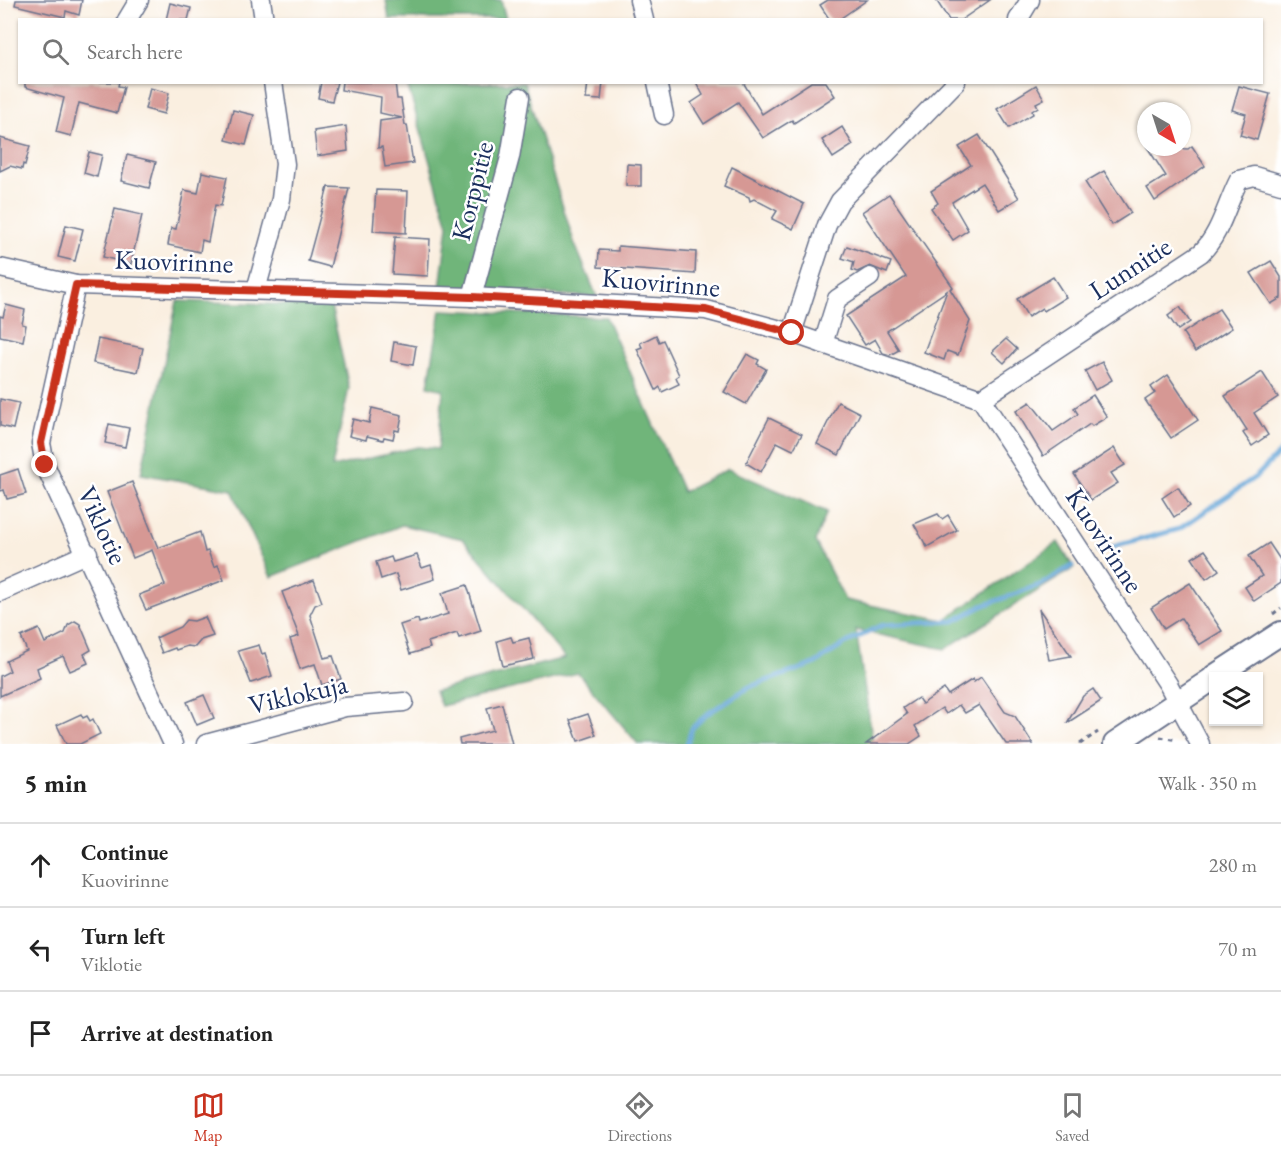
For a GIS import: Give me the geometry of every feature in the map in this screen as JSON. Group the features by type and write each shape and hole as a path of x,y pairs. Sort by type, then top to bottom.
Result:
{"main road":[{"path":"1222,672 1281,633"},
{"path":"1115,744 1209,680"}],"street":[{"path":"128,18 139,0"},
{"path":"261,0 264,18"},
{"path":"639,0 644,18"},
{"path":"1019,18 1030,0"},
{"path":"256,290 281,199 285,164 273,84"},
{"path":"657,84 664,115"},
{"path":"792,333 827,225 840,201 954,84"},
{"name":"Korppitie","path":"472,297 510,157 520,97"},
{"name":"Lunnitie","path":"981,399 1202,254 1214,240 1227,202 1239,180 1254,176 1281,184"},
{"name":"Kuovirinne","path":"0,268 76,285 472,297 706,310 792,333 981,399 1177,702"},
{"path":"823,344 837,299 870,277"},
{"name":"Viklotie","path":"76,285 41,443 45,465 88,553 173,744"},
{"path":"0,592 88,553"},
{"name":"Viklokuja","path":"206,744 345,707 404,702"},
{"path":"1177,702 1200,744"}],"path":[{"path":"1156,737 1176,740 1181,744"}],"green space":[{"path":"386,0 501,0 506,18 389,18"},
{"path":"407,84 524,84 574,242 597,297 440,288 448,225"},
{"path":"177,301 331,306 349,388 332,467 418,447 438,449 443,390 428,386 441,310 606,317 683,492 728,469 827,512 815,541 845,600 944,620 1058,542 1074,568 945,649 856,630 873,744 638,744 578,673 441,706 435,691 565,658 463,539 402,525 271,577 232,490 141,474"}],"building":[{"path":"16,0 82,0 79,15 66,11 65,17 15,5"},
{"path":"828,0 867,0 841,18 829,18 820,5"},
{"path":"936,0 990,0 964,18 948,18"},
{"path":"170,3 191,8 188,18 166,18"},
{"path":"25,84 118,84 118,86 124,87 117,113 79,103 71,136 56,132 64,98 25,87"},
{"path":"321,84 336,84 332,101 318,98"},
{"path":"342,84 395,84 397,99 401,99 405,125 407,125 413,163 385,167 382,147 378,148 380,121 402,118 380,113 381,97 341,90"},
{"path":"588,84 603,84 601,100 586,99"},
{"path":"697,84 744,84 762,114 808,84 827,84 835,96 794,123 792,120 763,138 738,102 704,124 691,103 703,95"},
{"path":"1036,85 1044,99 1036,103 1038,107 1032,111 1033,114 1009,128 997,109"},
{"path":"1239,86 1270,94 1257,140 1240,135 1246,114 1232,110"},
{"path":"150,88 169,93 164,114 145,109"},
{"path":"233,110 254,115 246,145 226,140"},
{"path":"346,126 348,151 317,156 314,131"},
{"path":"842,127 853,145 833,158 822,140"},
{"path":"979,135 1019,198 999,210 982,183 952,202 968,230 953,240 931,208 938,203 931,191 971,165 959,147"},
{"path":"0,138 30,146 22,169 10,166 0,171"},
{"path":"1191,147 1205,166 1155,201 1147,188 1166,176 1153,156 1191,156"},
{"path":"89,152 102,155 97,177 84,173"},
{"path":"127,155 156,162 149,188 121,181"},
{"path":"627,164 641,165 641,186 626,186"},
{"path":"732,167 804,204 793,229 772,219 777,211 754,199 750,201 749,197 724,186"},
{"path":"1104,171 1131,213 1112,225 1085,182"},
{"path":"202,172 227,177 221,206 215,205 208,242 202,240 200,252 168,245 171,228 176,229 184,190 198,193"},
{"path":"328,187 349,188 330,267 308,261"},
{"path":"376,190 408,191 406,233 373,231"},
{"path":"889,194 953,287 950,289 970,321 958,355 947,351 944,360 924,352 947,291 887,331 899,350 890,355 883,353 875,339 865,345 846,316 906,277 862,212"},
{"path":"115,209 142,215 131,264 103,257"},
{"path":"66,225 83,229 75,261 58,257"},
{"path":"395,237 430,239 428,276 392,274"},
{"path":"618,246 696,252 695,274 598,267 599,250 618,251"},
{"path":"847,246 891,262 887,273 870,266 857,272 852,270 854,262 842,258"},
{"path":"1271,261 1281,277 1281,298 1271,304 1251,273"},
{"path":"1053,277 1066,297 1044,311 1042,308 1028,317 1017,299"},
{"path":"6,305 25,310 22,324 26,325 23,341 0,336 0,316 3,317"},
{"path":"1180,307 1190,322 1178,330 1168,316"},
{"path":"1219,309 1232,328 1195,352 1183,333"},
{"path":"656,335 659,342 663,340 679,375 676,377 679,384 662,392 660,387 656,390 637,349 642,347 640,343"},
{"path":"98,339 143,348 138,372 93,363"},
{"path":"1006,339 1017,349 1004,363 992,352"},
{"path":"394,342 416,346 413,365 391,361"},
{"path":"747,354 759,360 757,364 766,369 746,404 724,392"},
{"path":"1102,362 1112,380 1095,390 1085,371"},
{"path":"1262,372 1278,397 1254,413 1268,435 1252,446 1243,433 1247,430 1225,396"},
{"path":"1168,375 1198,420 1171,438 1145,400 1155,393 1151,387"},
{"path":"1093,395 1107,417 1092,426 1090,424 1043,456 1016,411 1030,402 1053,431 1078,414 1074,408"},
{"path":"0,399 19,403 13,429 0,426"},
{"path":"838,402 860,413 839,455 817,444"},
{"path":"372,408 402,415 399,431 395,430 393,439 384,437 383,440 367,436 366,440 349,436 353,419 369,423"},
{"path":"769,418 802,434 793,450 777,442 761,472 746,463"},
{"path":"109,424 129,428 125,447 105,443"},
{"path":"1114,448 1125,465 1111,473 1118,483 1091,500 1074,474"},
{"path":"18,469 26,494 7,499 4,490 0,491 0,475"},
{"path":"132,482 158,548 200,532 205,552 208,551 214,567 218,565 224,580 146,610 139,595 165,585 152,550 133,558 107,492"},
{"path":"1178,487 1190,506 1174,517 1162,498"},
{"path":"938,514 942,519 948,515 957,530 927,547 914,524"},
{"path":"1269,543 1281,561 1281,583 1254,601 1245,587 1262,576 1249,556"},
{"path":"1205,550 1219,570 1206,579 1192,558"},
{"path":"417,555 422,568 431,565 435,579 401,590 396,574 381,579 376,562 391,557 393,562"},
{"path":"314,580 322,602 315,605 310,615 324,658 333,656 341,679 322,685 315,664 300,669 290,639 299,636 282,592"},
{"path":"1190,583 1222,631 1199,645 1181,618 1164,629 1151,608"},
{"path":"467,585 481,631 459,638 457,633 428,642 430,648 410,654 400,625 418,619 419,623 448,614 442,593"},
{"path":"1039,609 1071,656 1049,660"},
{"path":"205,617 213,636 201,640 195,647 187,646 176,650 175,648 162,653 156,638 180,627 186,620 194,621"},
{"path":"75,621 80,624 91,650 84,654 88,663 70,671 63,656 37,668 40,678 0,696 0,676 10,671 6,661 27,651 21,637 39,629 45,643 65,633 68,625"},
{"path":"511,637 513,642 529,638 534,659 503,666 497,641"},
{"path":"259,645 262,654 265,653 272,676 251,683 238,651"},
{"path":"981,677 1005,712 1015,716 1033,744 1006,744 979,705 965,713 959,705 946,714 942,708 915,726 921,736 909,744 866,744 907,714 903,708 918,698 922,704 944,689 948,695 973,679 974,682"},
{"path":"1093,689 1101,701 1067,723 1083,696"},
{"path":"204,695 214,718 197,725 187,702"},
{"path":"502,704 512,744 460,744 459,739 493,730 487,708"},
{"path":"81,714 83,718 87,716 90,721 93,719 100,734 80,744 66,744 57,725"},
{"path":"588,714 596,735 578,741 570,720"}],"waterway":[{"path":"1098,551 1179,529 1257,476 1281,451"},
{"path":"687,744 692,728 707,714 749,687 814,664 848,642 883,625 954,621 982,606 1042,584 1072,566"}],"route":[{"path":"45,465 41,443 76,285 472,297 706,310 792,333"}]}
